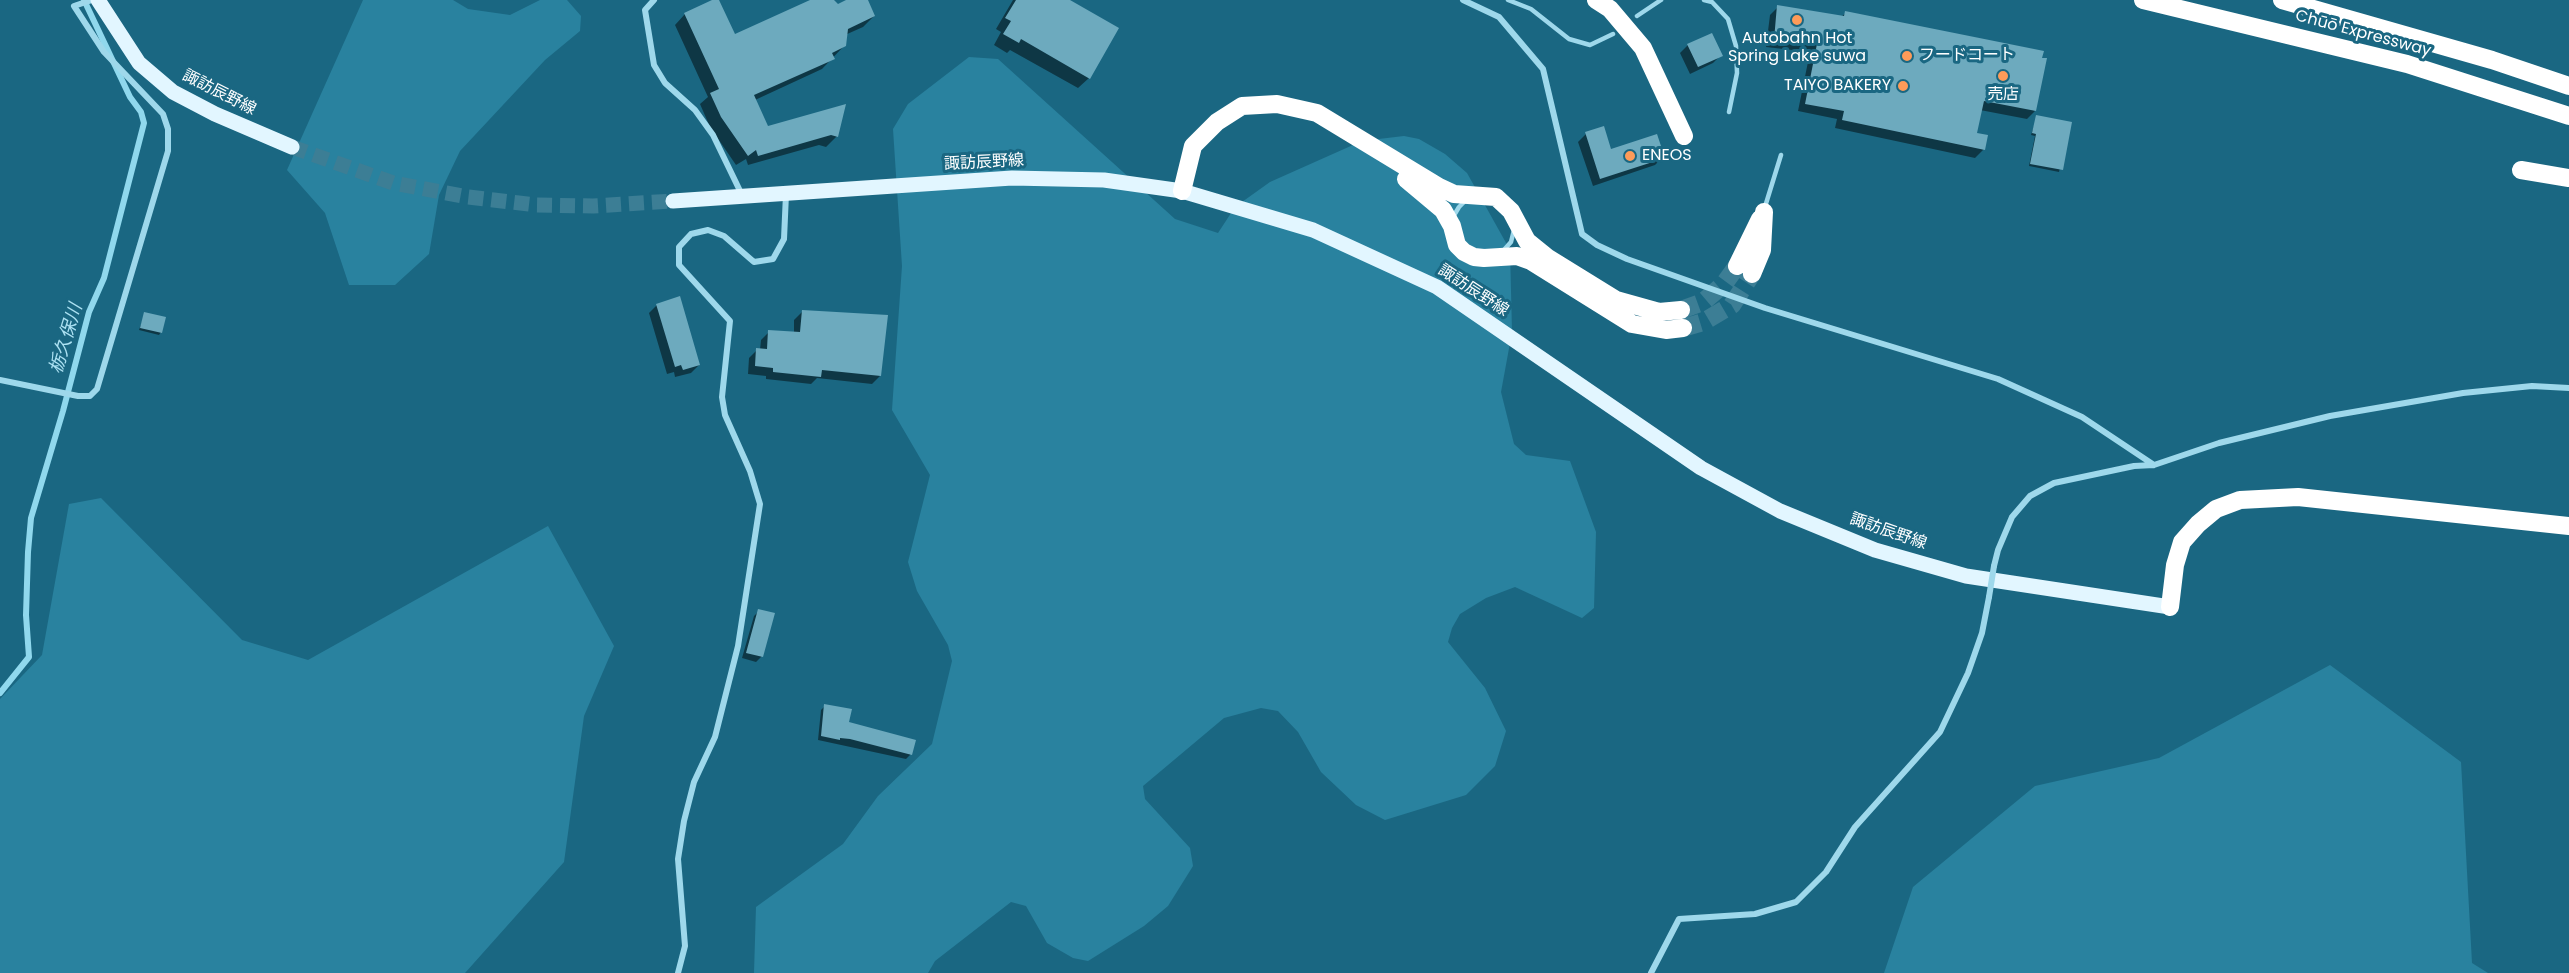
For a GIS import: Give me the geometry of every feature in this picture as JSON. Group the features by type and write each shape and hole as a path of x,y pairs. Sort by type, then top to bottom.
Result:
{"highway":[{"path":"1596,0 1610,9 1643,48 1684,136"},
{"name":"Chūō Expressway","path":"2144,0 2407,64 2569,116"},
{"name":"Chūō Expressway","path":"2282,0 2492,60 2569,86"},
{"path":"1182,191 1193,146 1216,122 1242,106 1277,104 1317,113 1439,187 1454,194 1496,197 1511,211 1514,221 1527,241 1616,300 1682,319 1666,330 1632,324 1531,261 1517,256 1474,257 1464,252 1457,244 1452,226 1443,210 1431,198 1333,123"},
{"path":"2521,170 2569,178"},
{"path":"1744,270 1764,212"},
{"path":"2170,607 2175,565 2182,542 2216,509 2240,500 2298,497 2569,526"}],"main road":[{"name":"諏訪辰野線","path":"99,0 139,63 173,92 215,114 292,147"},
{"name":"諏訪辰野線","path":"673,201 1012,178 1104,180 1182,191 1313,230 1437,287 1701,468 1780,511 1875,550 1966,576 2170,607"}],"street":[{"path":"0,380 78,396 90,396 97,389 168,151 168,129 163,114 104,52 74,6 92,0"},
{"path":"654,0 645,10 654,65 665,83 695,110 713,135 743,196"},
{"path":"1463,0 1499,17 1543,69 1582,234 1597,245 1627,259 1765,308 1998,379 2082,417 2154,465"},
{"path":"678,973 686,946 678,859 684,821 694,782 715,737 738,646 760,504 750,471 725,415 722,396 730,321 679,265 679,247 691,234 708,230 724,236 754,262 773,259 784,239 786,193"},
{"path":"1651,973 1679,919 1755,914 1796,902 1826,872 1855,827 1940,732 1968,674 1982,633 1998,550 2012,517 2030,496 2055,483 2134,466 2154,465 2219,443 2330,416 2463,393 2532,386 2569,388"}],"lane":[{"path":"1508,0 1531,9 1569,39 1590,45 1613,34"},
{"path":"1637,16 1661,0"},
{"path":"1704,0 1712,2 1728,19 1736,46 1737,73 1729,112"},
{"path":"1764,212 1780,155"},
{"path":"1452,226 1459,207 1476,196"},
{"path":"1495,256 1511,242 1514,221"}],"shaded area":[{"path":"363,0 453,0 468,9 510,15 540,0 567,0 581,16 580,31 545,60 460,151 439,195 429,254 395,285 349,285 325,213 287,170"},
{"path":"969,57 998,59 1175,219 1218,233 1235,207 1270,182 1362,141 1404,136 1419,139 1445,154 1467,173 1510,250 1512,332 1501,392 1514,444 1526,455 1570,461 1596,532 1594,608 1582,618 1515,587 1486,598 1460,614 1452,628 1448,642 1485,688 1506,731 1495,766 1466,795 1385,820 1356,805 1321,772 1298,732 1278,711 1261,708 1224,718 1143,786 1145,799 1190,848 1193,866 1168,906 1144,926 1088,961 1073,958 1047,943 1026,906 1011,902 935,961 928,973 754,973 756,907 843,844 878,796 932,744 952,661 948,645 917,591 908,562 930,475 892,410 902,266 893,129 908,104"},
{"path":"101,498 242,640 308,660 548,526 614,646 584,716 564,862 465,973 0,973 0,699 42,655 69,504"},
{"path":"2330,665 2461,762 2472,963 2488,973 1884,973 1913,887 2035,786 2159,758"}],"building":[{"path":"712,0 719,0 735,34 810,0 834,0 838,4 846,0 868,0 875,16 848,29 846,46 832,53 835,59 754,95 768,126 846,104 838,137 831,135 758,156 756,150 748,156 721,117 710,93 719,89 684,13"},
{"path":"1016,0 1070,0 1119,28 1090,79 1021,39 1019,43 1003,34 1011,21 1005,18"},
{"path":"1777,5 1844,16 1845,11 2044,51 2042,58 2047,58 2036,111 1984,101 1977,133 1988,135 1985,150 1842,120 1844,111 1805,104 1817,44 1774,40"},
{"path":"1712,33 1723,56 1698,67 1687,44"},
{"path":"2036,115 2072,122 2063,170 2030,164 2036,134 2032,133"},
{"path":"1604,126 1611,149 1657,134 1665,158 1600,179 1585,132"},
{"path":"680,296 700,365 683,370 681,365 675,367 656,304"},
{"path":"802,310 888,315 881,376 822,370 821,377 773,372 773,368 755,366 756,348 767,349 768,330 800,332"},
{"path":"144,312 166,317 162,333 140,328"},
{"path":"758,609 775,613 763,657 746,653"},
{"path":"824,704 852,709 849,722 916,740 912,755 850,739 840,738 840,740 821,736"}],"waterway":[{"name":"栃久保川","path":"0,693 29,657 26,615 31,518 63,411 89,312 104,278 144,123 141,112 130,97 84,0"}],"tunnel":[{"path":"292,147 393,183 468,197 537,205 593,206 673,201"},
{"path":"1681,310 1703,302 1724,284 1737,266"},
{"path":"1683,328 1703,322 1732,305 1752,274"}],"place":[{"name":"Autobahn Hot Spring Lake suwa","path":"1797,20"},
{"name":"フードコート","path":"1907,56"},
{"name":"売店","path":"2003,76"},
{"name":"TAIYO BAKERY","path":"1903,86"},
{"name":"ENEOS","path":"1630,156"}]}
